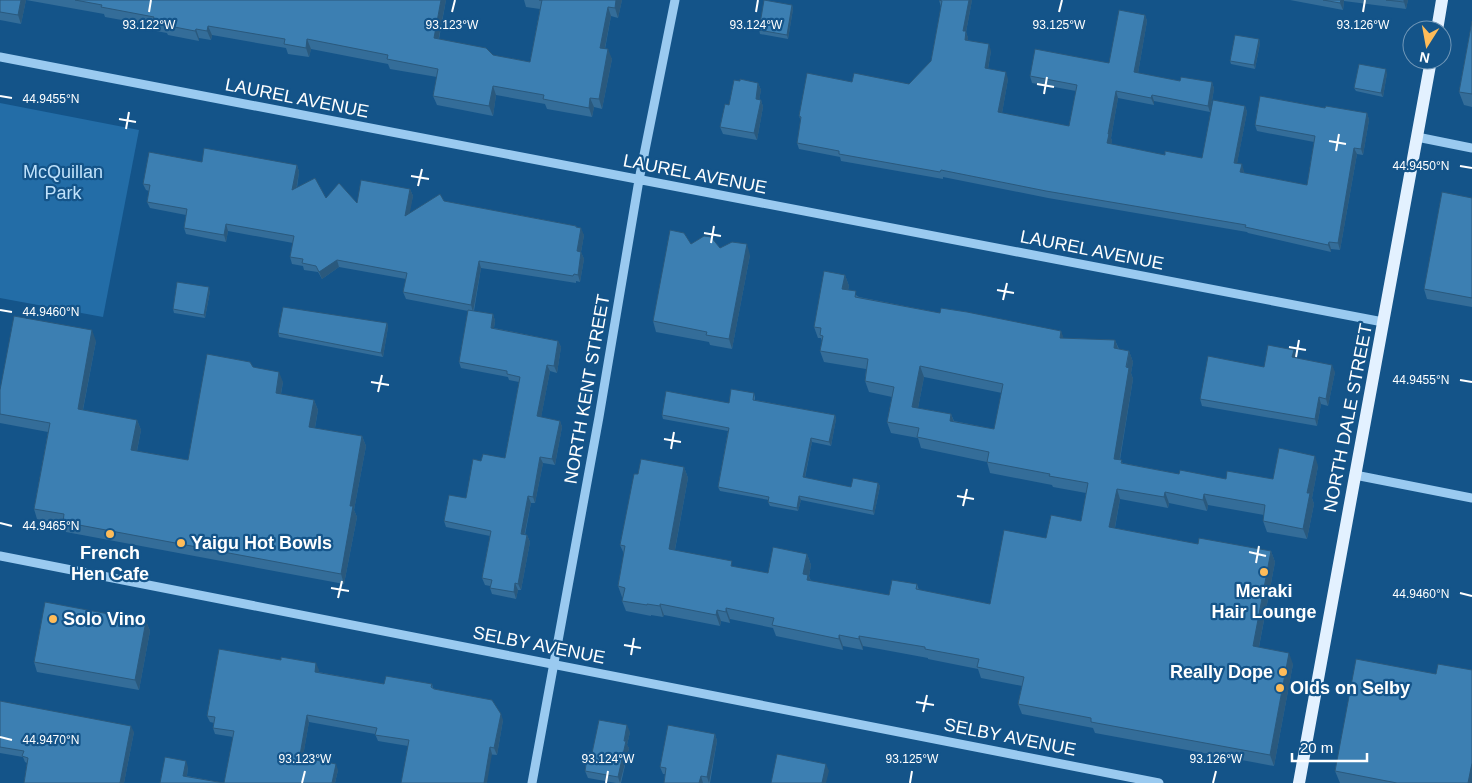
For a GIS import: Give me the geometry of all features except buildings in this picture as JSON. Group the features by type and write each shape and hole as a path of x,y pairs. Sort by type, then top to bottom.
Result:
{"main road":[{"path":"1439,20 1442,0"},
{"name":"NORTH DALE STREET","path":"1298,783 1429,70"}],"street":[{"name":"NORTH KENT STREET","path":"532,783 599,417 639,180 675,0"},
{"name":"LAUREL AVENUE","path":"0,57 1383,322"},
{"path":"1417,137 1472,148"},
{"path":"1355,475 1472,498"},
{"name":"SELBY AVENUE","path":"0,556 1159,783"}],"green space":[{"name":"McQuillan Park","path":"0,103 139,130 103,317 0,298"}],"place":[{"name":"French Hen Cafe","path":"110,534"},
{"name":"Yaigu Hot Bowls","path":"181,543"},
{"name":"Meraki Hair Lounge","path":"1264,572"},
{"name":"Solo Vino","path":"53,619"},
{"name":"Really Dope","path":"1283,672"},
{"name":"Olds on Selby","path":"1280,688"}]}
